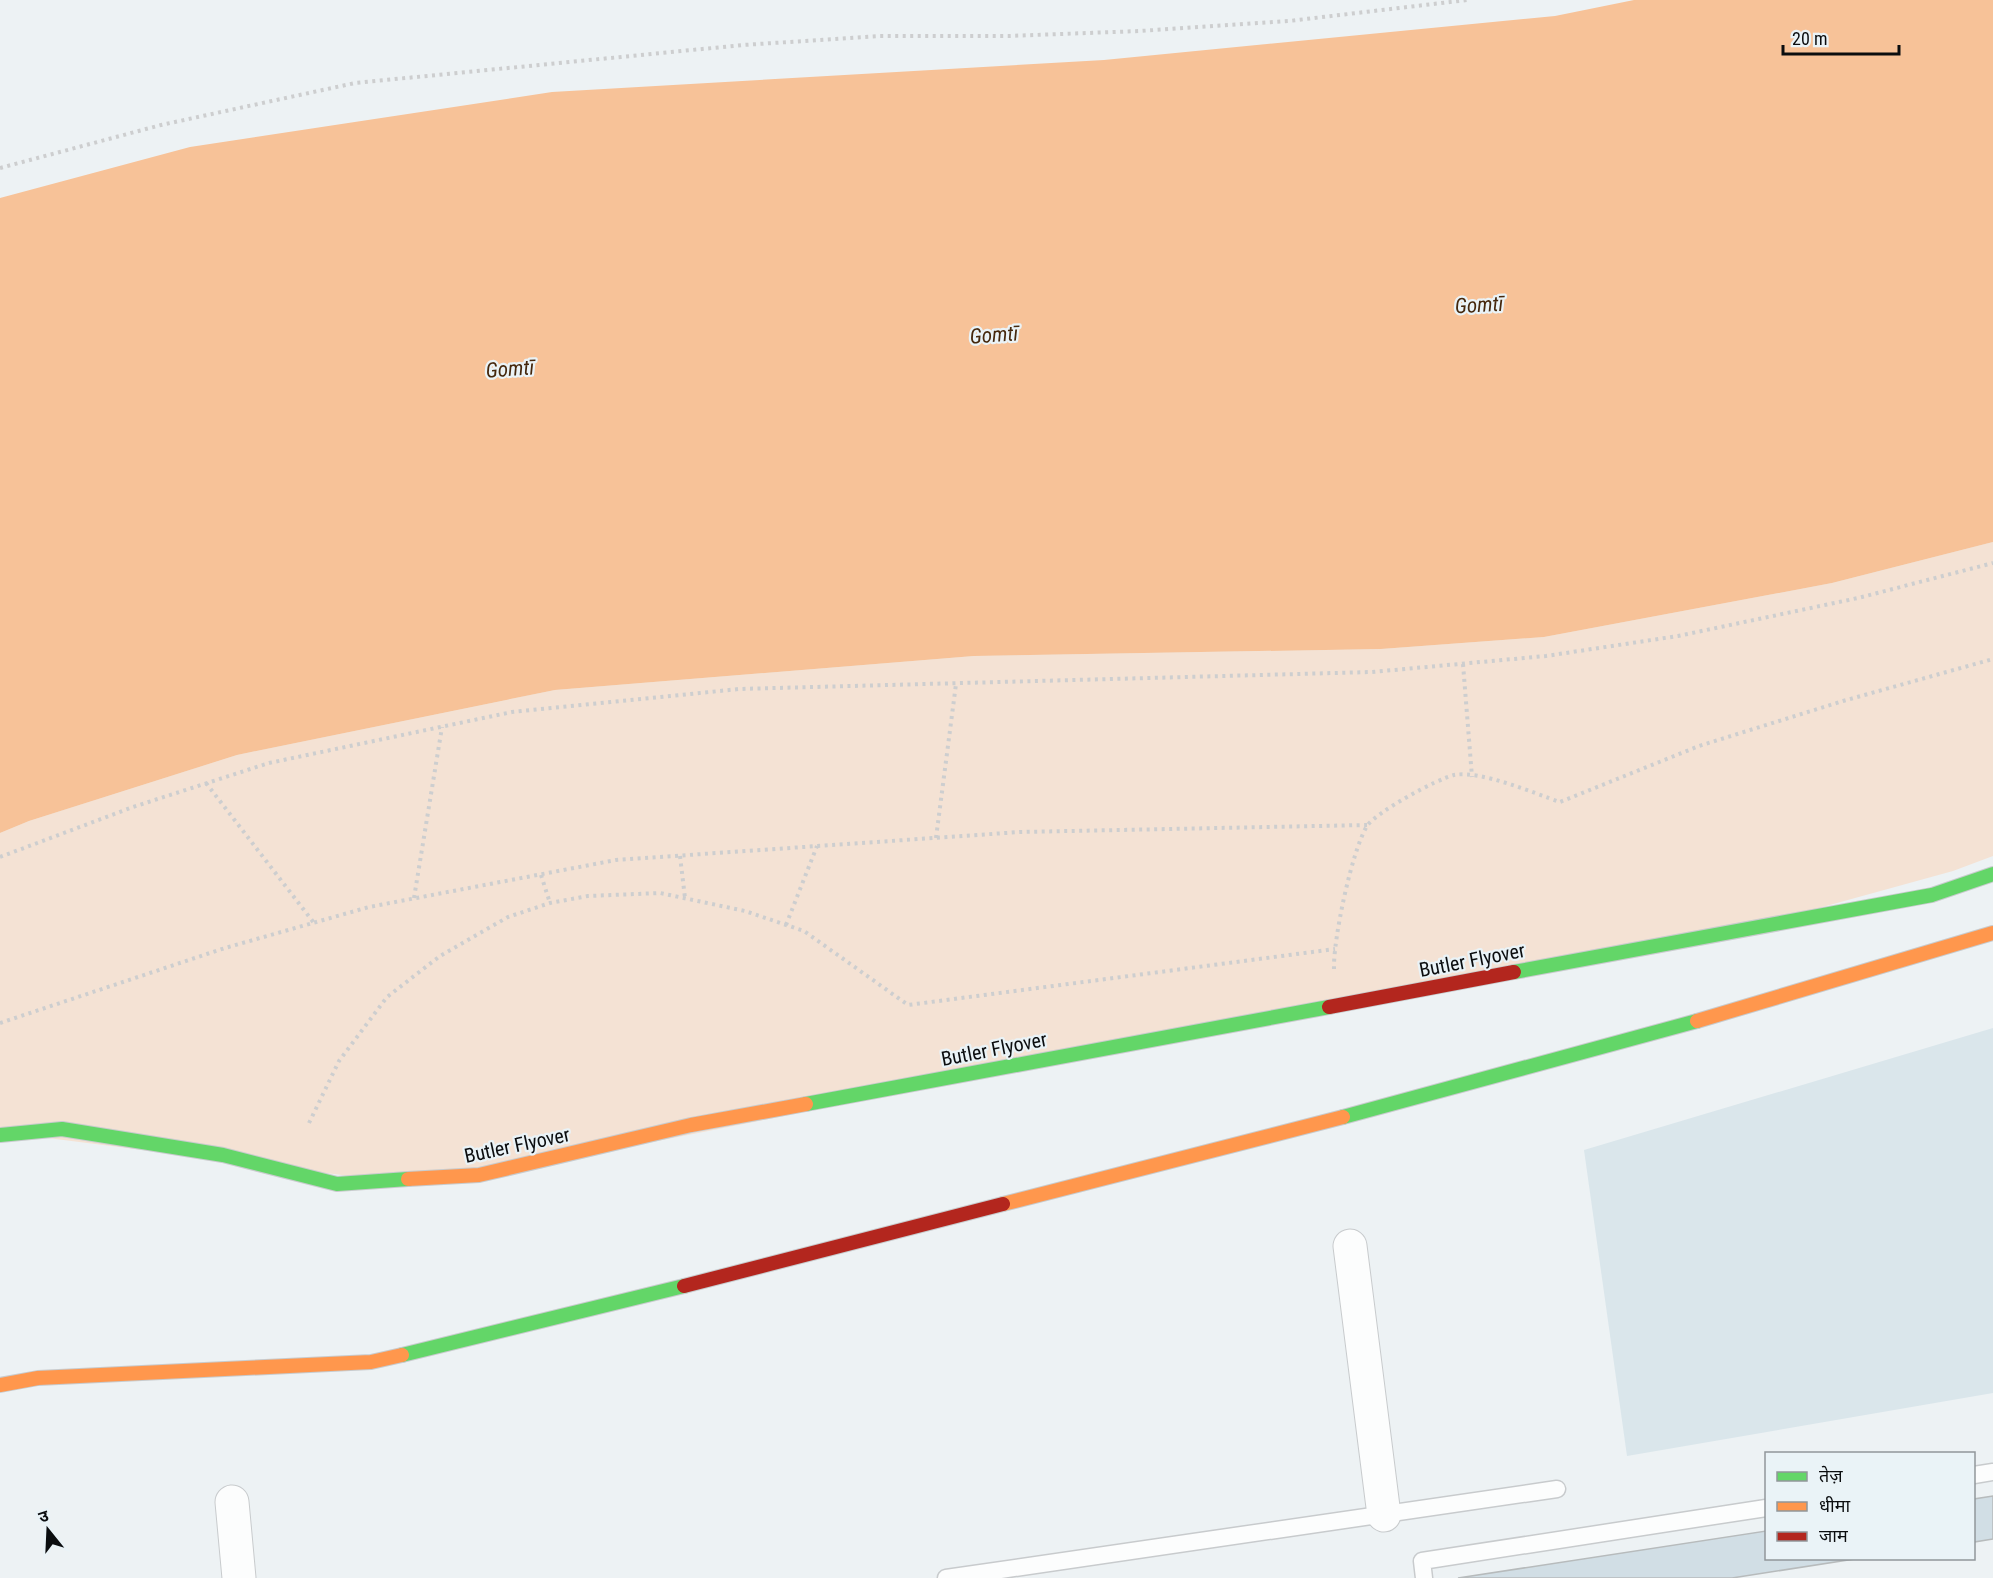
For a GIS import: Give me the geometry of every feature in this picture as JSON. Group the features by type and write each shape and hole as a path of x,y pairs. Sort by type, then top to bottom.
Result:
{"main road":[{"name":"Butler Flyover","path":"0,1135 62,1129 223,1155 337,1184 479,1175 691,1125 1932,895 1993,874"},
{"path":"0,1385 38,1378 371,1362 496,1334 1318,1124 1616,1044 1993,933"}],"street":[{"path":"1350,1246 1384,1515"},
{"path":"232,1502 239,1578"}],"lane":[{"path":"1975,1475 1993,1472"},
{"path":"946,1578 1557,1489"},
{"path":"1424,1578 1422,1561 1765,1508"}],"path":[{"path":"0,168 161,125 355,83 743,45 880,36 1008,36 1140,31 1289,21 1467,0"},
{"path":"0,857 133,807 269,763 512,712 739,689 1372,672 1546,656 1678,636 1858,598 1993,563"},
{"path":"1335,980 1335,949 1348,880 1367,825 1396,802 1454,775 1494,779 1560,802 1699,746 1843,701 1993,659"},
{"path":"1463,664 1472,777"},
{"path":"936,838 956,684"},
{"path":"414,898 442,727"},
{"path":"206,783 315,923"},
{"path":"0,1023 225,948 369,907 616,860 1020,832 1367,825"},
{"path":"786,925 817,846"},
{"path":"680,855 685,898"},
{"path":"541,874 550,903"},
{"path":"309,1123 339,1061 387,997 440,956 508,917 550,903 588,896 660,893 745,911 804,932 908,1005 1335,949"}],"shaded area":[{"path":"1993,542 1993,856 1953,871 1768,922 429,1186 0,1132 0,833 29,821 237,755 555,690 974,656 1381,649 1544,637 1832,583"},
{"path":"1993,1028 1993,1393 1627,1456 1584,1150"}],"water":[{"name":"Gomtī","path":"1634,0 1993,0 1993,542 1832,583 1544,637 1381,649 974,656 555,690 237,755 29,821 0,833 0,198 190,147 552,92 1104,60 1555,16"}],"building":[{"path":"1993,1496 1993,1539 1975,1542 1975,1499"},
{"path":"1765,1531 1765,1560 1848,1560 1732,1578 1458,1578"}],"traffic: fast":[{"path":"1514,972 1932,895 1993,874"},
{"path":"806,1104 1329,1007"},
{"path":"1343,1117 1697,1021"},
{"path":"0,1135 62,1129 223,1155 337,1184 408,1179"},
{"path":"402,1355 684,1286"}],"traffic: slow":[{"path":"1697,1021 1993,933"},
{"path":"408,1179 479,1175 691,1125 806,1104"},
{"path":"1003,1204 1343,1117"},
{"path":"0,1385 38,1378 371,1362 402,1355"}],"traffic: jam":[{"path":"1329,1007 1514,972"},
{"path":"684,1286 1003,1204"}]}
